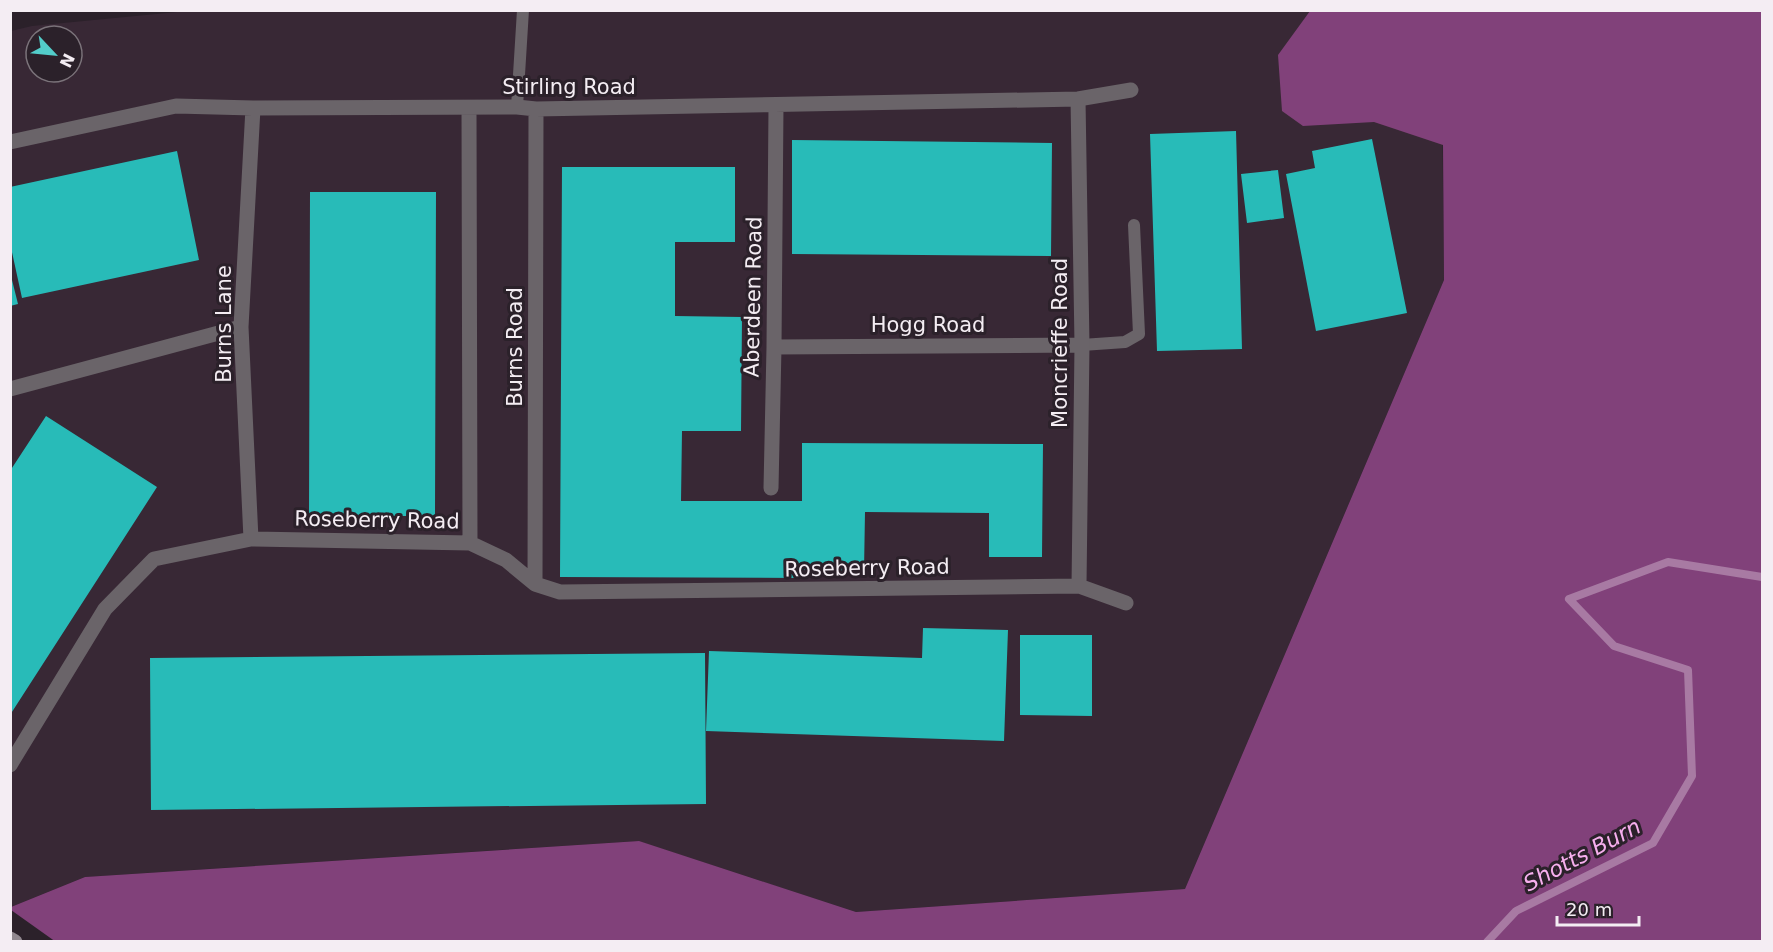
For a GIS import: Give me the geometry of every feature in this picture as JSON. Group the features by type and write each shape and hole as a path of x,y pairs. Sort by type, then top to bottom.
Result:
{"street":[{"name":"Stirling Road","path":"10,142 176,106 517,107 536,109 776,106 1078,99 1131,90"},
{"name":"Moncrieffe Road","path":"1078,99 1082,345 1079,586"},
{"name":"Aberdeen Road","path":"771,488 776,106"},
{"name":"Burns Lane","path":"251,539 241,327 253,108"},
{"path":"469,108 470,543"},
{"name":"Burns Road","path":"535,584 536,109"},
{"path":"10,389 241,327"},
{"name":"Hogg Road","path":"774,347 1082,345"},
{"name":"Roseberry Road","path":"10,765 105,609 154,559 251,539 470,543 506,560 535,584 560,592 1079,586 1126,603"},
{"path":"10,939 15,942"}],"lane":[{"path":"517,107 523,10"},
{"path":"1082,345 1125,342 1139,334 1134,225"}],"shaded area":[{"path":"198,10 1441,11 1444,280 1185,889 856,912 638,841 85,877 11,907 11,31 24,28 24,84 84,84 84,24 53,24"},
{"path":"1310,11 1762,11 1762,941 56,942 11,910 11,907 85,877 639,841 856,912 1185,889 1444,280 1443,145 1374,122 1303,126 1282,111 1278,55"}],"building":[{"path":"1236,131 1242,349 1157,351 1150,134"},
{"path":"1372,139 1407,313 1316,331 1286,174 1315,168 1312,151"},
{"path":"792,140 1052,143 1051,256 792,254"},
{"path":"177,151 199,260 22,298 10,243 10,187"},
{"path":"562,167 735,167 735,242 675,242 675,316 742,317 741,431 682,431 681,501 802,501 802,443 1043,444 1042,557 989,557 989,513 865,512 864,571 801,570 801,578 560,577"},
{"path":"1278,170 1284,218 1247,223 1241,174"},
{"path":"310,192 436,192 435,516 309,516"},
{"path":"10,272 18,304 10,306"},
{"path":"46,416 157,487 10,715 10,471"},
{"path":"923,628 1008,630 1004,741 706,731 709,651 922,658"},
{"path":"1020,635 1092,635 1092,716 1020,715"},
{"path":"705,653 706,804 151,810 150,658"}],"waterway":[{"name":"Shotts Burn","path":"1487,942 1516,911 1653,843 1692,776 1688,670 1614,646 1569,599 1668,562 1762,577"}]}
